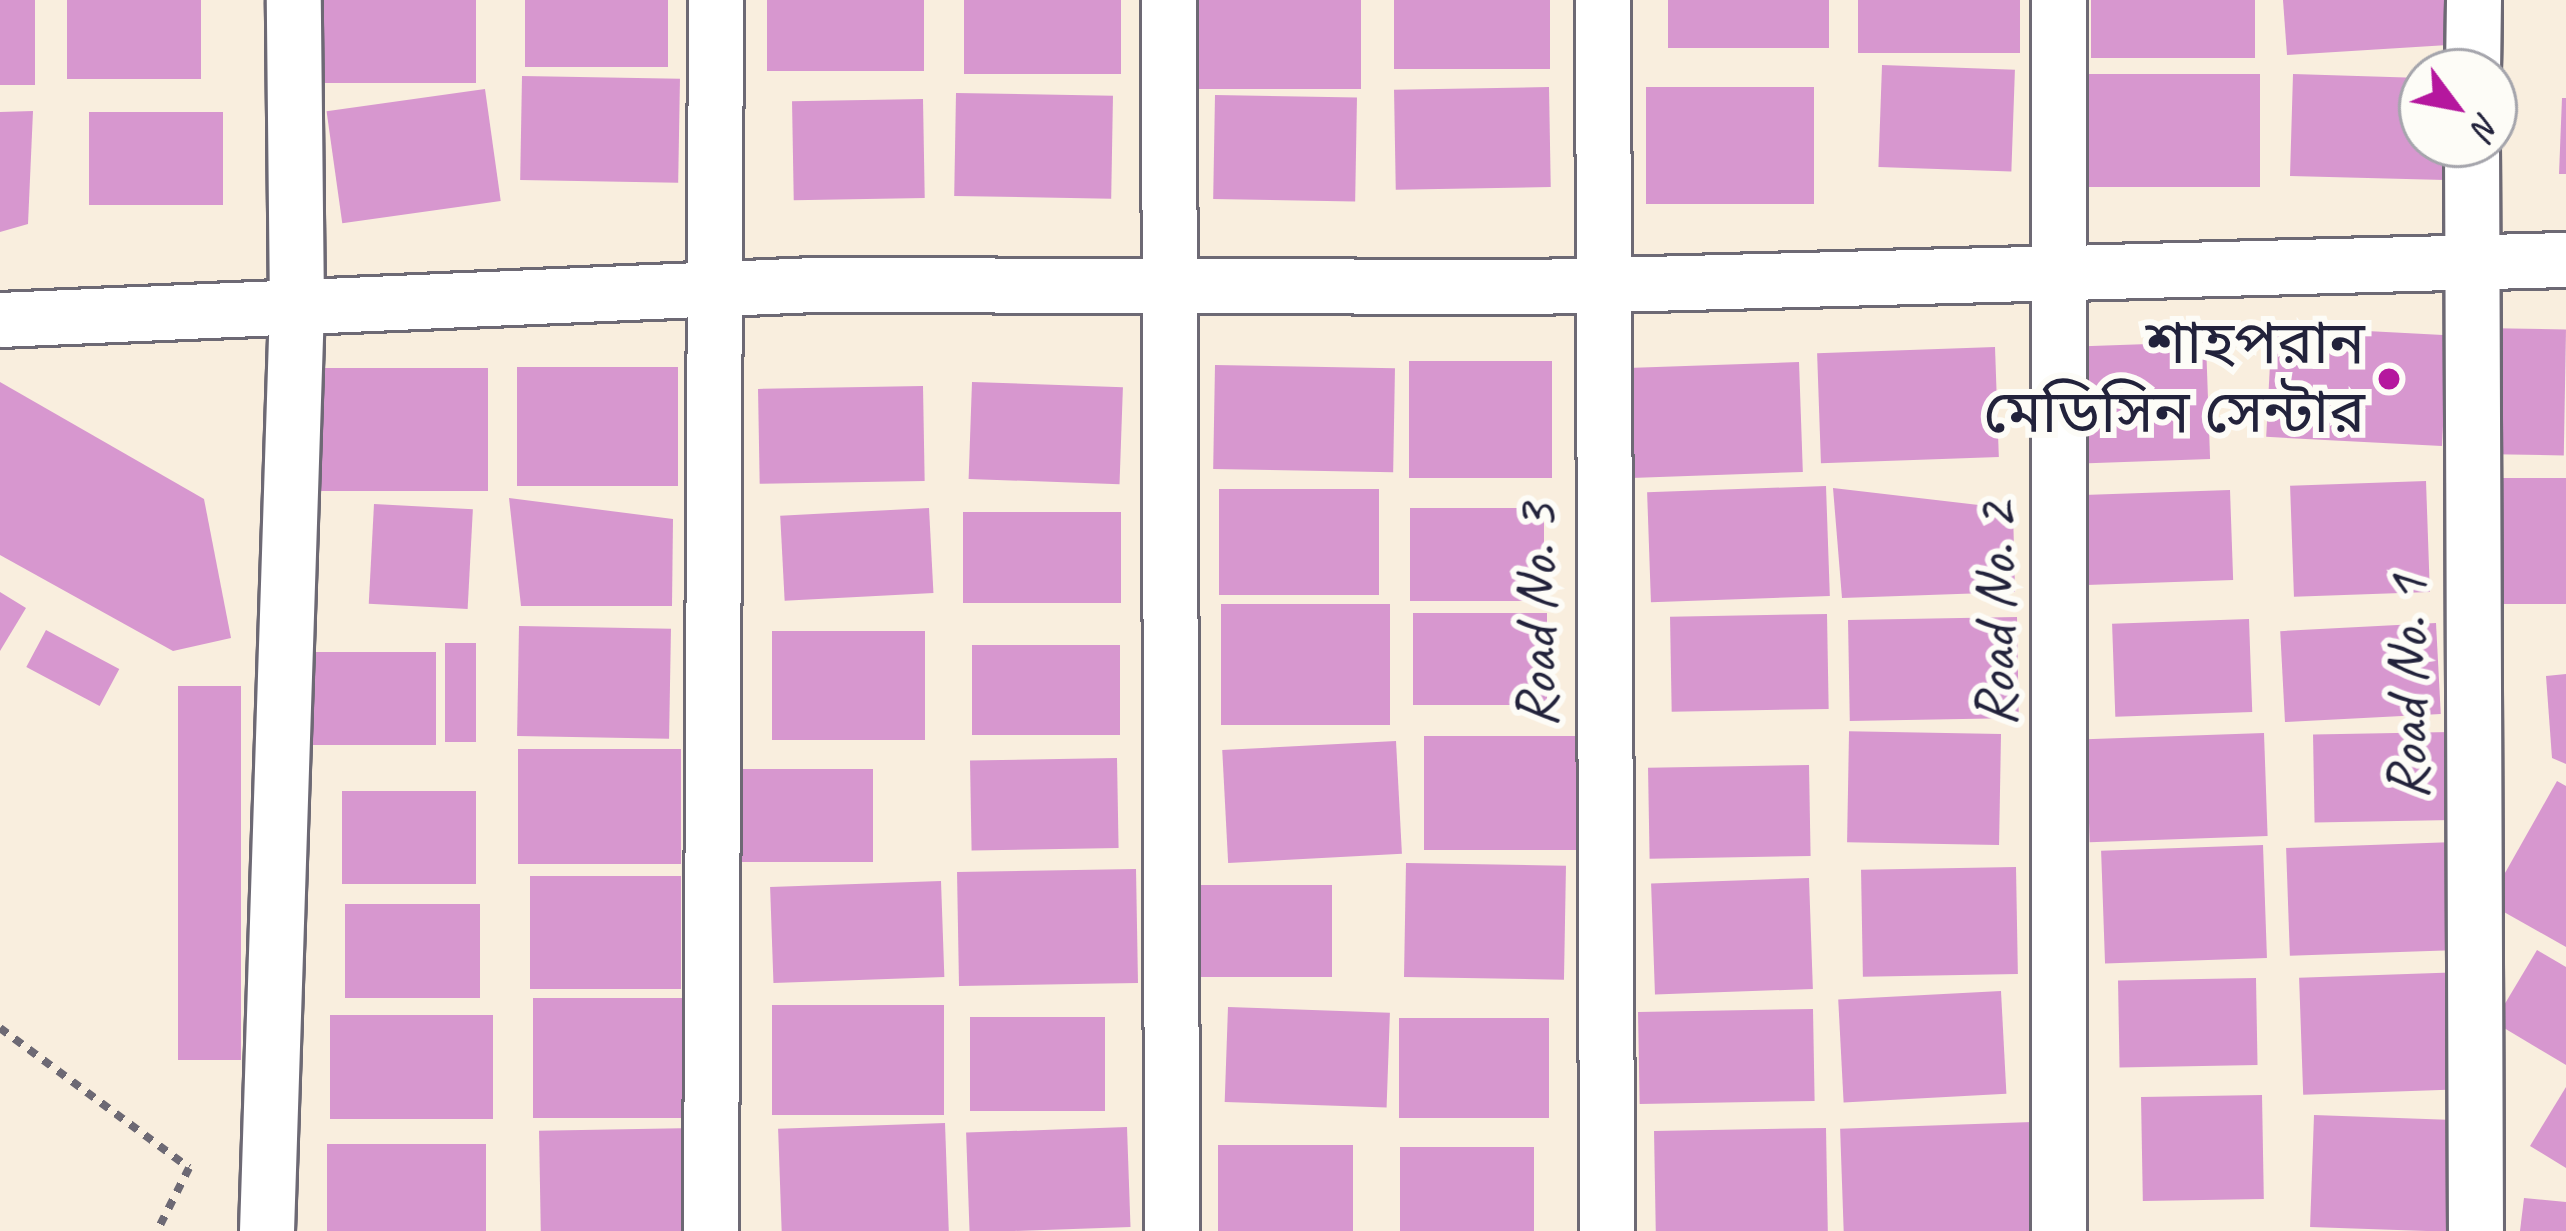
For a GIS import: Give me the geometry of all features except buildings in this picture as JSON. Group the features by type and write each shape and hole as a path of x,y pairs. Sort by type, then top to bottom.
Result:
{"street":[{"path":"267,1231 297,308 295,0"},
{"path":"711,1231 716,0"},
{"path":"1169,0 1172,1231"},
{"name":"Road No. 3","path":"1603,0 1600,285 1607,1231"},
{"name":"Road No. 2","path":"2059,0 2059,1231"},
{"path":"2473,48 2474,0"},
{"name":"Road No. 1","path":"2472,168 2476,1231"},
{"path":"0,320 718,289 1600,285 2566,260"}],"path":[{"path":"0,1028 189,1168 157,1231"}],"place":[{"name":"শাহপরান মেডিসিন সেন্টার","path":"2389,379"}]}
